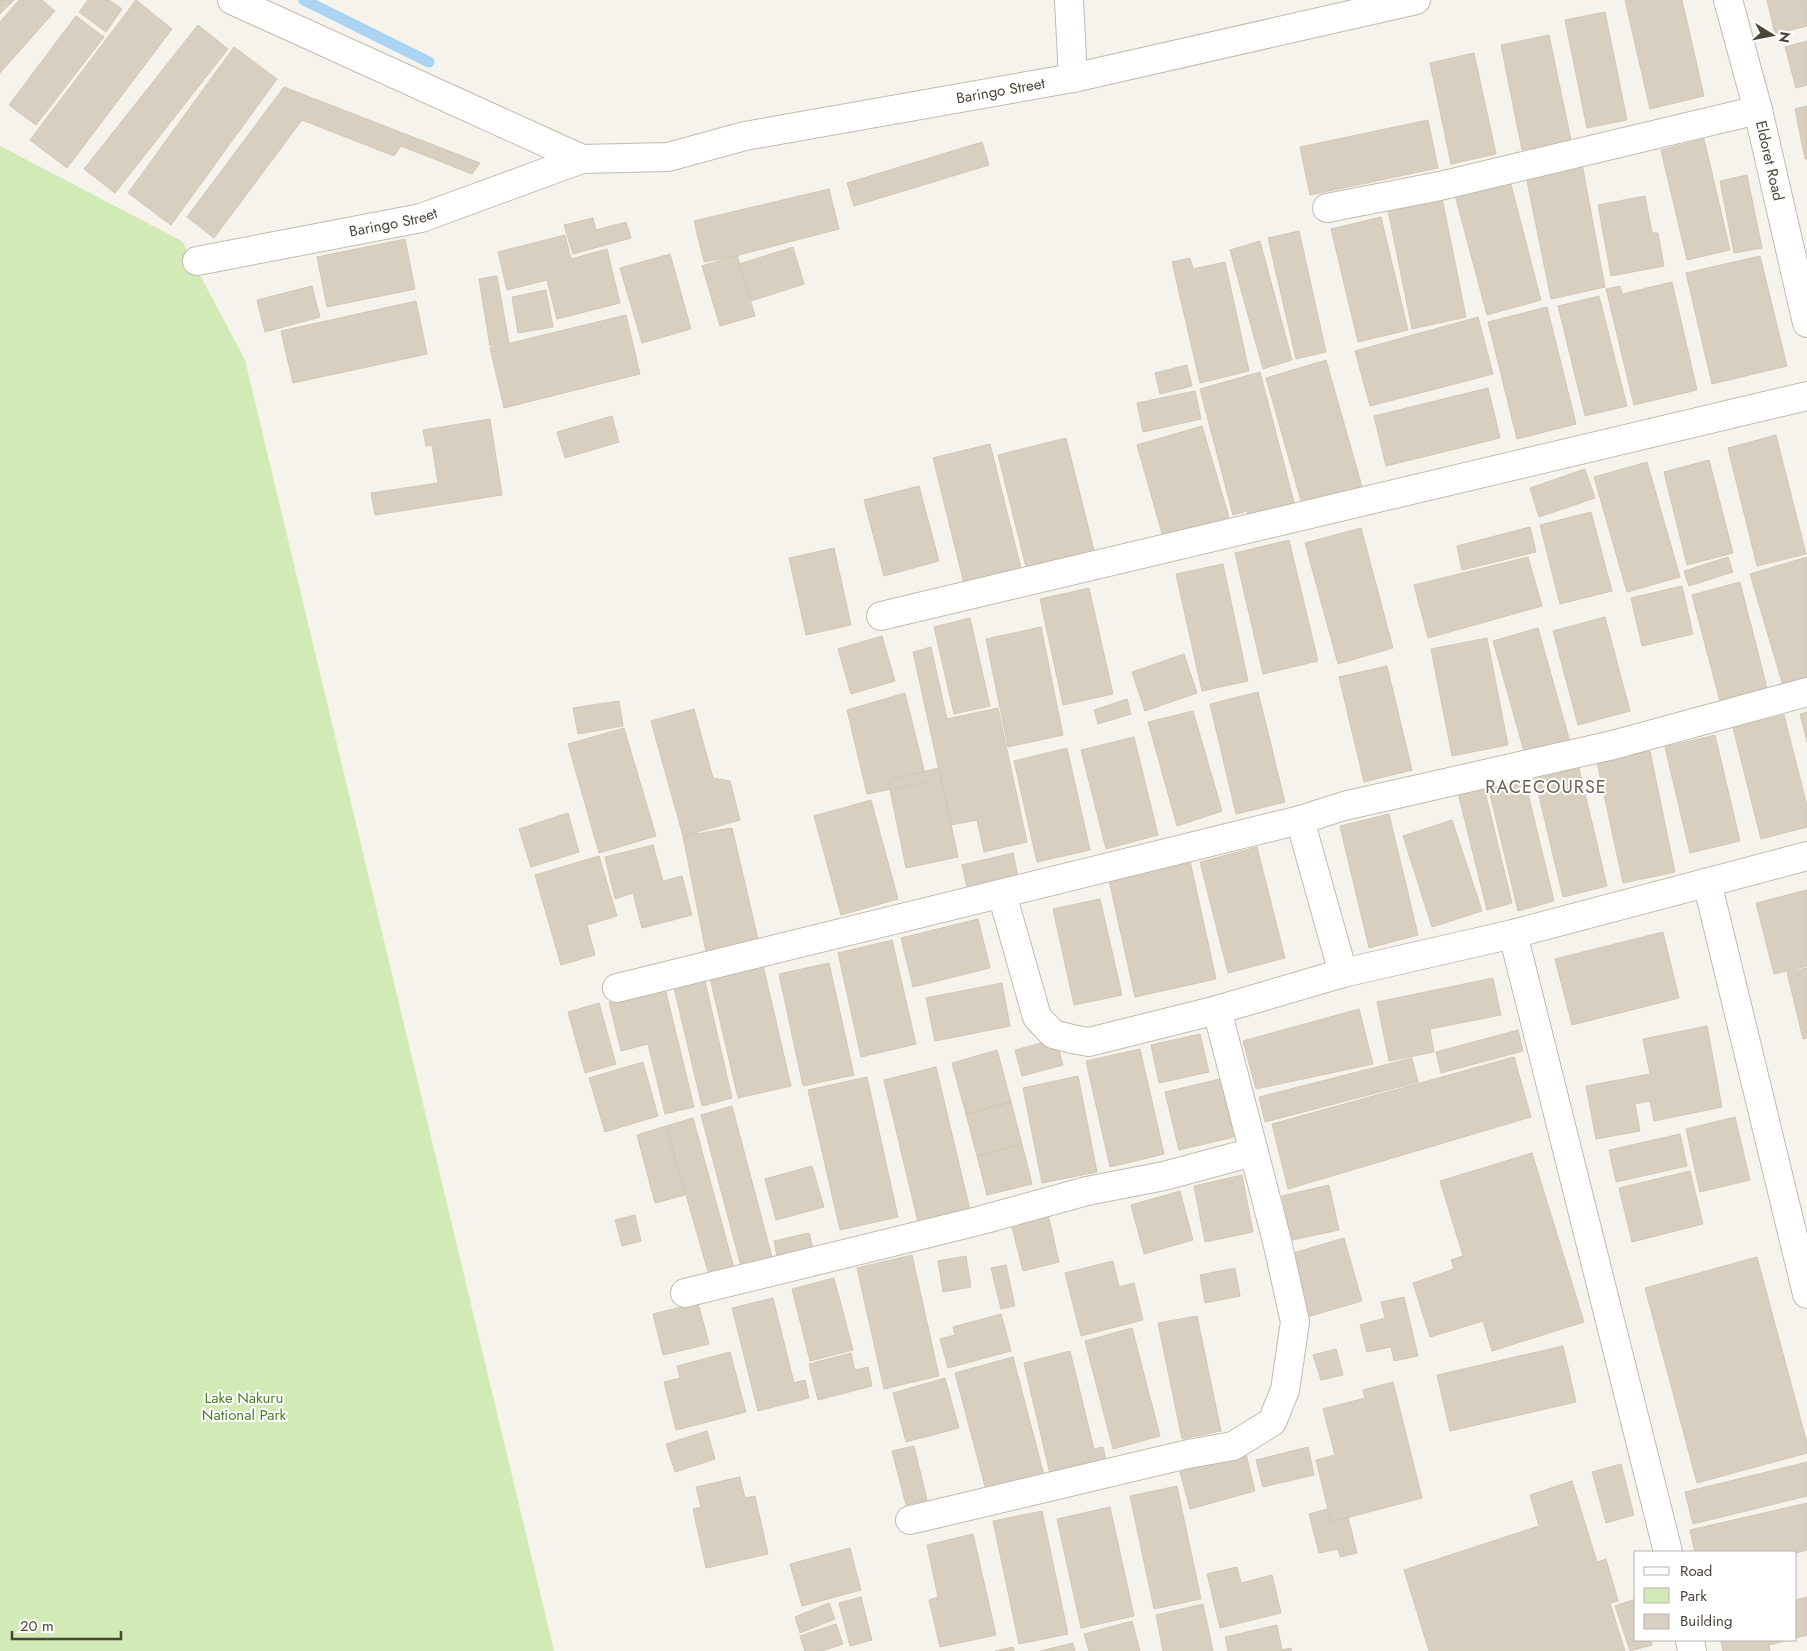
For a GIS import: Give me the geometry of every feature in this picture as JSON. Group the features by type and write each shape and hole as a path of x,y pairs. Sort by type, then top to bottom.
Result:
{"street":[{"name":"Baringo Street","path":"232,0 582,159"},
{"path":"1069,0 1073,78"},
{"name":"Baringo Street","path":"197,261 420,218 582,159 668,157 745,136 1073,78 1416,0"},
{"name":"Eldoret Road","path":"1728,0 1758,110 1807,323"},
{"path":"1326,208 1440,186 1758,110"},
{"path":"881,616 1807,396"},
{"path":"617,988 1300,820 1344,806 1613,745 1807,692"},
{"path":"1300,820 1343,973"},
{"path":"1002,894 1037,1017 1053,1034 1072,1040 1090,1042 1217,1010 1343,973 1512,934 1807,856"},
{"path":"1707,882 1807,1294"},
{"path":"1512,934 1668,1551"},
{"path":"910,1520 1188,1454 1233,1446 1272,1422 1285,1390 1295,1322 1277,1241 1217,1010"},
{"path":"685,1293 978,1221 1087,1191 1164,1176 1253,1152"}],"green space":[{"name":"Lake Nakuru National Park","path":"0,146 182,241 245,360 554,1651 0,1651"}],"building":[{"path":"0,0 14,0 0,14"},
{"path":"19,0 42,0 55,11 0,73 0,22"},
{"path":"88,0 109,0 122,9 106,32 79,12"},
{"path":"136,0 172,29 67,168 30,140"},
{"path":"1625,0 1682,0 1704,96 1650,109"},
{"path":"1767,0 1807,0 1807,26 1775,34"},
{"path":"1605,12 1627,120 1587,128 1565,20"},
{"path":"76,16 104,37 36,125 9,105"},
{"path":"198,25 228,49 115,193 84,169"},
{"path":"1549,35 1571,140 1522,150 1501,45"},
{"path":"1807,41 1807,85 1796,88 1785,47"},
{"path":"234,47 277,79 171,225 128,193"},
{"path":"1474,53 1496,154 1451,164 1430,63"},
{"path":"284,87 480,163 472,174 401,146 394,156 302,120 214,238 187,217"},
{"path":"1807,106 1807,159 1805,159 1795,109"},
{"path":"1428,120 1438,168 1310,195 1300,147"},
{"path":"1704,139 1730,250 1687,260 1661,150"},
{"path":"982,142 989,165 854,206 847,183"},
{"path":"1582,164 1605,287 1551,299 1526,176"},
{"path":"1747,175 1762,248 1734,253 1720,181"},
{"path":"1510,181 1541,300 1487,315 1455,195"},
{"path":"829,189 839,229 739,255 704,262 694,221"},
{"path":"1645,196 1652,233 1658,233 1664,266 1611,276 1598,205"},
{"path":"1442,198 1466,317 1412,329 1388,210"},
{"path":"1381,217 1408,330 1358,342 1331,229"},
{"path":"593,218 596,230 626,222 631,238 573,254 564,225"},
{"path":"1299,231 1326,352 1296,359 1268,238"},
{"path":"565,235 571,259 607,249 620,303 557,319 547,280 507,290 498,252"},
{"path":"405,239 415,289 327,307 317,257"},
{"path":"1260,241 1292,360 1263,369 1230,250"},
{"path":"793,247 804,284 751,301 739,264"},
{"path":"670,254 691,329 642,343 620,268"},
{"path":"737,255 755,316 720,326 702,266"},
{"path":"1760,256 1787,366 1712,384 1686,273"},
{"path":"1190,258 1193,269 1225,262 1249,371 1200,383 1172,262"},
{"path":"497,276 509,343 490,346 479,279"},
{"path":"1672,282 1697,390 1634,405 1606,289 1620,286 1622,294"},
{"path":"312,286 320,317 265,332 257,300"},
{"path":"546,290 553,327 518,333 512,297"},
{"path":"1599,296 1627,406 1585,416 1558,306"},
{"path":"416,301 427,354 293,383 281,331"},
{"path":"1547,307 1576,424 1517,439 1488,322"},
{"path":"626,315 640,374 504,408 490,348"},
{"path":"1478,317 1493,374 1370,406 1355,351"},
{"path":"1326,360 1363,490 1303,508 1266,378"},
{"path":"1187,365 1192,386 1160,394 1155,373"},
{"path":"1260,372 1296,510 1250,522 1247,511 1233,515 1200,389"},
{"path":"1488,388 1500,438 1386,466 1374,416"},
{"path":"1195,391 1201,419 1143,432 1137,403"},
{"path":"612,416 619,442 565,458 557,432"},
{"path":"490,419 502,495 375,515 371,493 438,483 432,445 426,446 423,430"},
{"path":"1202,426 1229,517 1163,537 1137,445"},
{"path":"1776,435 1806,554 1757,566 1728,448"},
{"path":"1066,438 1094,550 1026,567 998,455"},
{"path":"990,444 1021,568 964,584 933,458"},
{"path":"1709,460 1733,553 1687,565 1664,472"},
{"path":"1647,462 1680,577 1627,592 1594,477"},
{"path":"1585,469 1595,498 1539,517 1530,488"},
{"path":"919,486 939,561 884,576 864,500"},
{"path":"1591,512 1612,591 1560,604 1540,525"},
{"path":"1530,527 1536,552 1462,570 1457,546"},
{"path":"1361,528 1393,648 1338,664 1305,543"},
{"path":"1289,540 1318,661 1263,674 1235,553"},
{"path":"834,548 851,625 806,635 789,558"},
{"path":"1528,557 1542,606 1428,638 1414,585"},
{"path":"1728,557 1733,572 1689,586 1684,571"},
{"path":"1807,557 1807,681 1784,689 1750,574"},
{"path":"1223,564 1248,681 1202,691 1176,574"},
{"path":"1740,582 1768,692 1721,705 1692,595"},
{"path":"1682,586 1693,634 1642,646 1631,598"},
{"path":"1089,588 1113,694 1063,705 1040,599"},
{"path":"1605,617 1630,711 1578,725 1553,631"},
{"path":"970,618 990,706 954,714 934,627"},
{"path":"1041,627 1063,735 1008,747 986,639"},
{"path":"1538,628 1570,742 1525,755 1493,641"},
{"path":"882,636 895,681 851,694 838,649"},
{"path":"1487,638 1508,745 1452,756 1431,649"},
{"path":"931,647 947,719 998,708 1027,842 984,852 977,820 951,825 913,652"},
{"path":"1184,654 1197,693 1145,711 1132,672"},
{"path":"1387,666 1412,770 1364,782 1339,677"},
{"path":"1258,692 1285,802 1236,814 1210,704"},
{"path":"905,693 927,782 867,794 847,710"},
{"path":"1127,699 1131,714 1098,724 1094,710"},
{"path":"619,701 623,726 578,734 573,708"},
{"path":"694,709 713,778 730,781 740,820 683,836 651,721"},
{"path":"1193,711 1222,811 1177,826 1148,722"},
{"path":"1807,712 1807,742 1800,714"},
{"path":"1784,715 1807,806 1807,827 1761,839 1733,728"},
{"path":"624,728 656,836 599,853 568,744"},
{"path":"1715,735 1740,841 1690,853 1665,747"},
{"path":"1134,737 1158,835 1106,849 1081,750"},
{"path":"1067,748 1090,850 1037,862 1014,761"},
{"path":"1650,751 1675,872 1623,883 1597,762"},
{"path":"939,768 958,857 906,868 888,780"},
{"path":"1579,768 1607,886 1563,897 1535,779"},
{"path":"1524,777 1554,901 1518,911 1488,786"},
{"path":"1484,787 1512,903 1487,910 1458,793"},
{"path":"871,800 898,899 841,915 814,816"},
{"path":"568,813 579,852 531,867 519,829"},
{"path":"1389,814 1418,935 1369,948 1340,826"},
{"path":"1452,820 1482,911 1432,927 1403,836"},
{"path":"732,828 758,939 706,952 683,836"},
{"path":"653,845 663,881 682,876 692,915 642,928 633,893 615,899 605,857"},
{"path":"1257,847 1285,958 1228,973 1200,862"},
{"path":"1013,853 1019,881 968,892 962,865"},
{"path":"599,856 617,916 587,925 595,955 561,965 535,875"},
{"path":"1190,861 1216,979 1135,997 1109,880"},
{"path":"1807,890 1807,966 1774,974 1756,903"},
{"path":"1100,899 1122,995 1074,1005 1053,909"},
{"path":"978,919 990,968 913,987 901,938"},
{"path":"1663,932 1679,998 1572,1025 1555,959"},
{"path":"892,940 916,1044 861,1057 838,953"},
{"path":"829,963 854,1075 803,1086 779,974"},
{"path":"763,965 791,1086 738,1098 710,978"},
{"path":"1807,968 1807,1038 1803,1039 1787,972"},
{"path":"1493,978 1501,1015 1430,1029 1434,1052 1389,1061 1377,1002"},
{"path":"705,981 732,1098 702,1106 674,988"},
{"path":"1002,983 1010,1026 935,1041 926,998"},
{"path":"665,988 694,1107 665,1114 648,1044 621,1051 609,1002"},
{"path":"599,1003 616,1064 585,1073 568,1012"},
{"path":"1359,1009 1373,1064 1256,1089 1243,1041"},
{"path":"1707,1026 1722,1107 1654,1121 1650,1101 1635,1104 1640,1131 1596,1139 1586,1086 1650,1074 1643,1039"},
{"path":"1518,1030 1523,1051 1441,1073 1436,1052"},
{"path":"1200,1034 1209,1072 1159,1083 1151,1045"},
{"path":"1056,1039 1063,1065 1022,1076 1015,1050"},
{"path":"1140,1049 1164,1154 1110,1167 1086,1061"},
{"path":"997,1050 1011,1102 966,1114 952,1063"},
{"path":"1514,1057 1531,1117 1288,1189 1272,1124"},
{"path":"1412,1058 1418,1082 1265,1122 1259,1097"},
{"path":"643,1062 658,1116 605,1132 589,1078"},
{"path":"936,1067 970,1210 918,1222 884,1080"},
{"path":"1078,1076 1097,1172 1042,1183 1023,1088"},
{"path":"867,1077 898,1217 840,1230 808,1090"},
{"path":"1220,1079 1234,1137 1179,1150 1165,1092"},
{"path":"1011,1102 1022,1144 977,1156 966,1114"},
{"path":"732,1106 773,1261 742,1270 701,1115"},
{"path":"1735,1117 1750,1180 1700,1192 1686,1129"},
{"path":"693,1118 734,1268 709,1275 666,1126"},
{"path":"666,1126 685,1195 655,1203 637,1135"},
{"path":"1680,1134 1687,1166 1616,1182 1609,1150"},
{"path":"1022,1144 1032,1184 987,1195 977,1156"},
{"path":"1532,1153 1584,1322 1492,1351 1483,1321 1430,1337 1413,1283 1454,1269 1451,1260 1463,1256 1440,1181"},
{"path":"812,1166 824,1207 776,1220 765,1179"},
{"path":"1690,1171 1703,1224 1632,1242 1619,1188"},
{"path":"1242,1175 1253,1232 1205,1242 1194,1186"},
{"path":"1329,1185 1339,1230 1292,1240 1282,1196"},
{"path":"1180,1191 1193,1240 1144,1254 1131,1205"},
{"path":"1048,1214 1059,1262 1023,1271 1011,1223"},
{"path":"635,1215 641,1241 622,1246 615,1220"},
{"path":"809,1233 814,1252 778,1261 774,1241"},
{"path":"1344,1238 1362,1301 1307,1317 1290,1254"},
{"path":"912,1255 939,1376 884,1389 857,1268"},
{"path":"966,1256 971,1287 943,1292 938,1261"},
{"path":"1757,1257 1807,1443 1807,1453 1697,1483 1645,1288"},
{"path":"1113,1261 1119,1287 1134,1283 1143,1320 1081,1336 1065,1273"},
{"path":"1006,1265 1015,1306 1001,1309 991,1268"},
{"path":"1235,1268 1240,1296 1205,1303 1200,1275"},
{"path":"834,1278 853,1350 810,1361 792,1289"},
{"path":"1404,1297 1418,1356 1394,1361 1391,1347 1367,1352 1360,1325 1385,1318 1381,1302"},
{"path":"773,1298 794,1383 805,1380 809,1398 758,1411 732,1308"},
{"path":"698,1303 709,1344 663,1355 653,1314"},
{"path":"1001,1314 1011,1351 948,1368 940,1339 955,1335 953,1327"},
{"path":"1197,1316 1221,1431 1182,1439 1158,1323"},
{"path":"1132,1328 1160,1436 1113,1449 1085,1341"},
{"path":"1563,1346 1576,1402 1450,1431 1437,1375"},
{"path":"1336,1349 1343,1375 1321,1380 1313,1355"},
{"path":"1070,1351 1094,1449 1103,1447 1107,1465 1051,1478 1024,1363"},
{"path":"730,1352 746,1412 676,1430 664,1382 680,1378 677,1366"},
{"path":"851,1353 855,1370 868,1367 872,1386 818,1400 809,1364"},
{"path":"1013,1357 1044,1475 986,1490 955,1373"},
{"path":"945,1378 959,1428 906,1442 893,1393"},
{"path":"1393,1382 1422,1498 1331,1522 1316,1460 1335,1455 1323,1409 1365,1398 1363,1390"},
{"path":"707,1431 715,1459 675,1472 666,1444"},
{"path":"914,1446 927,1500 906,1505 892,1451"},
{"path":"1308,1447 1314,1475 1263,1487 1256,1460"},
{"path":"1246,1454 1255,1491 1190,1509 1180,1472"},
{"path":"1807,1462 1807,1496 1693,1524 1685,1492"},
{"path":"1621,1464 1634,1515 1606,1523 1592,1472"},
{"path":"740,1477 745,1498 755,1496 768,1554 706,1568 693,1509 701,1507 696,1487"},
{"path":"1572,1481 1597,1562 1606,1559 1618,1601 1610,1603 1625,1651 1429,1651 1404,1570 1539,1526 1530,1495"},
{"path":"1177,1486 1201,1599 1154,1609 1130,1496"},
{"path":"1807,1503 1807,1550 1797,1553 1797,1551 1695,1551 1690,1530"},
{"path":"1110,1507 1134,1616 1081,1628 1057,1519"},
{"path":"1328,1509 1331,1522 1348,1517 1357,1553 1340,1557 1338,1549 1319,1553 1309,1514"},
{"path":"1042,1511 1068,1634 1019,1644 993,1521"},
{"path":"973,1534 996,1635 940,1647 929,1600 938,1597 927,1545"},
{"path":"850,1548 861,1590 802,1606 790,1564"},
{"path":"1237,1567 1241,1583 1272,1575 1281,1613 1220,1628 1207,1574"},
{"path":"861,1597 872,1640 850,1646 839,1603"},
{"path":"1807,1597 1807,1635 1797,1638 1797,1600"},
{"path":"1634,1600 1634,1641 1651,1641 1652,1645 1630,1651 1615,1606"},
{"path":"829,1603 835,1619 800,1633 795,1617"},
{"path":"1203,1604 1213,1651 1163,1651 1156,1615"},
{"path":"1132,1621 1140,1651 1089,1651 1084,1634"},
{"path":"836,1624 843,1644 822,1651 805,1651 800,1636"},
{"path":"1277,1625 1282,1650 1291,1648 1292,1651 1228,1651 1225,1637"},
{"path":"1721,1641 1785,1641 1769,1645 1770,1651 1723,1651"},
{"path":"1073,1643 1075,1651 1040,1651"},
{"path":"1013,1647 1014,1651 995,1651"}],"waterway":[{"path":"304,0 429,62"}],"district":[{"name":"RACECOURSE","path":"1546,787"}]}
